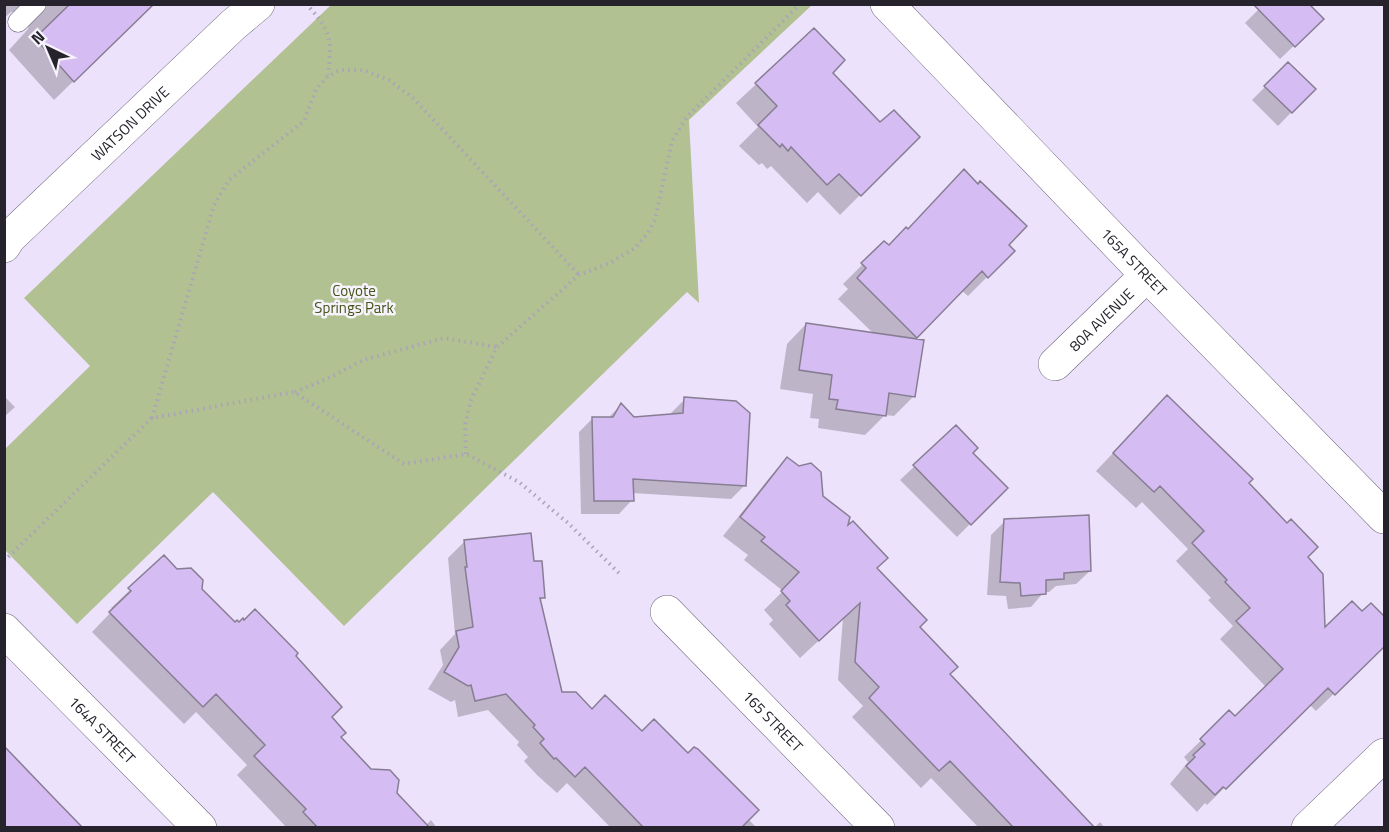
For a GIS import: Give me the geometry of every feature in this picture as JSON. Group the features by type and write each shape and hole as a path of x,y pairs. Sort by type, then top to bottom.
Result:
{"street":[{"name":"WATSON DRIVE","path":"4,246 9,238 233,24 258,4"},
{"name":"165A STREET","path":"886,4 1384,517"},
{"name":"80A AVENUE","path":"1055,364 1147,275"},
{"name":"165 STREET","path":"667,612 878,828"},
{"name":"164A STREET","path":"4,630 200,828"},
{"path":"1308,828 1384,755"}],"lane":[{"path":"18,22 36,4"}],"path":[{"path":"466,454 465,425 471,400 497,347 579,275 635,248 655,220 672,141 678,128 800,4"},
{"path":"309,8 327,32 330,57 328,76"},
{"path":"4,561 153,418 214,205 229,180 304,121 316,89 328,76 340,70 363,70 389,80 414,99 579,275"},
{"path":"153,418 294,392 331,377 363,360 444,338 497,347"},
{"path":"294,392 404,464 466,454 519,482 568,523 622,576"}],"green space":[{"name":"Coyote Springs Park","path":"331,5 812,5 689,120 699,303 687,292 344,626 213,492 77,624 5,550 5,449 90,366 24,298"}],"building":[{"path":"70,4 154,4 74,82 35,38"},
{"path":"1253,4 1309,4 1324,19 1295,47"},
{"path":"814,28 845,60 833,73 880,122 894,110 920,137 861,196 839,174 827,185 791,147 788,151 782,144 780,147 758,125 777,106 755,83"},
{"path":"1288,62 1316,89 1292,113 1264,86"},
{"path":"964,169 978,184 980,181 1027,226 1009,245 1015,251 988,278 982,271 917,338 857,278 866,268 861,263 884,241 889,245 906,227 908,229"},
{"path":"806,323 924,340 915,397 889,393 886,416 836,409 838,400 829,399 832,375 799,370"},
{"path":"1167,395 1253,479 1249,483 1287,523 1291,519 1318,547 1308,557 1323,574 1325,627 1352,601 1362,611 1371,603 1384,616 1384,647 1335,695 1328,688 1226,789 1223,787 1215,795 1186,766 1195,757 1193,755 1205,744 1200,739 1229,710 1235,716 1283,669 1236,621 1250,608 1192,543 1204,531 1160,486 1154,492 1113,453"},
{"path":"684,397 736,401 750,413 746,486 633,479 634,501 594,501 592,417 613,417 621,403 634,417 683,413"},
{"path":"956,425 978,448 973,453 1008,488 971,525 913,465"},
{"path":"787,457 799,466 811,463 821,472 823,496 850,517 848,525 853,521 888,558 877,568 927,620 920,627 958,667 950,674 1095,828 1014,828 950,761 939,771 869,698 879,687 855,662 860,603 819,641 786,605 790,601 781,591 799,572 761,541 765,537 740,517"},
{"path":"1089,515 1091,571 1064,573 1064,579 1046,580 1046,594 1021,596 1020,583 1000,582 1004,519"},
{"path":"531,533 534,561 542,561 545,598 540,598 562,692 576,692 592,709 605,695 642,731 654,719 688,753 694,747 698,749 759,810 741,828 644,828 585,767 575,777 556,758 554,759 540,743 544,739 533,727 535,725 506,694 475,701 471,685 468,686 444,672 459,647 456,631 473,627 464,540"},
{"path":"164,555 177,569 191,568 203,580 202,589 235,622 243,618 244,620 255,609 298,653 296,656 342,707 332,717 346,733 341,737 371,769 390,770 399,780 397,793 430,828 318,828 303,812 306,809 254,756 265,745 216,694 203,707 109,612 131,591 128,588"},
{"path":"4,746 51,795 83,828 4,828"}]}
